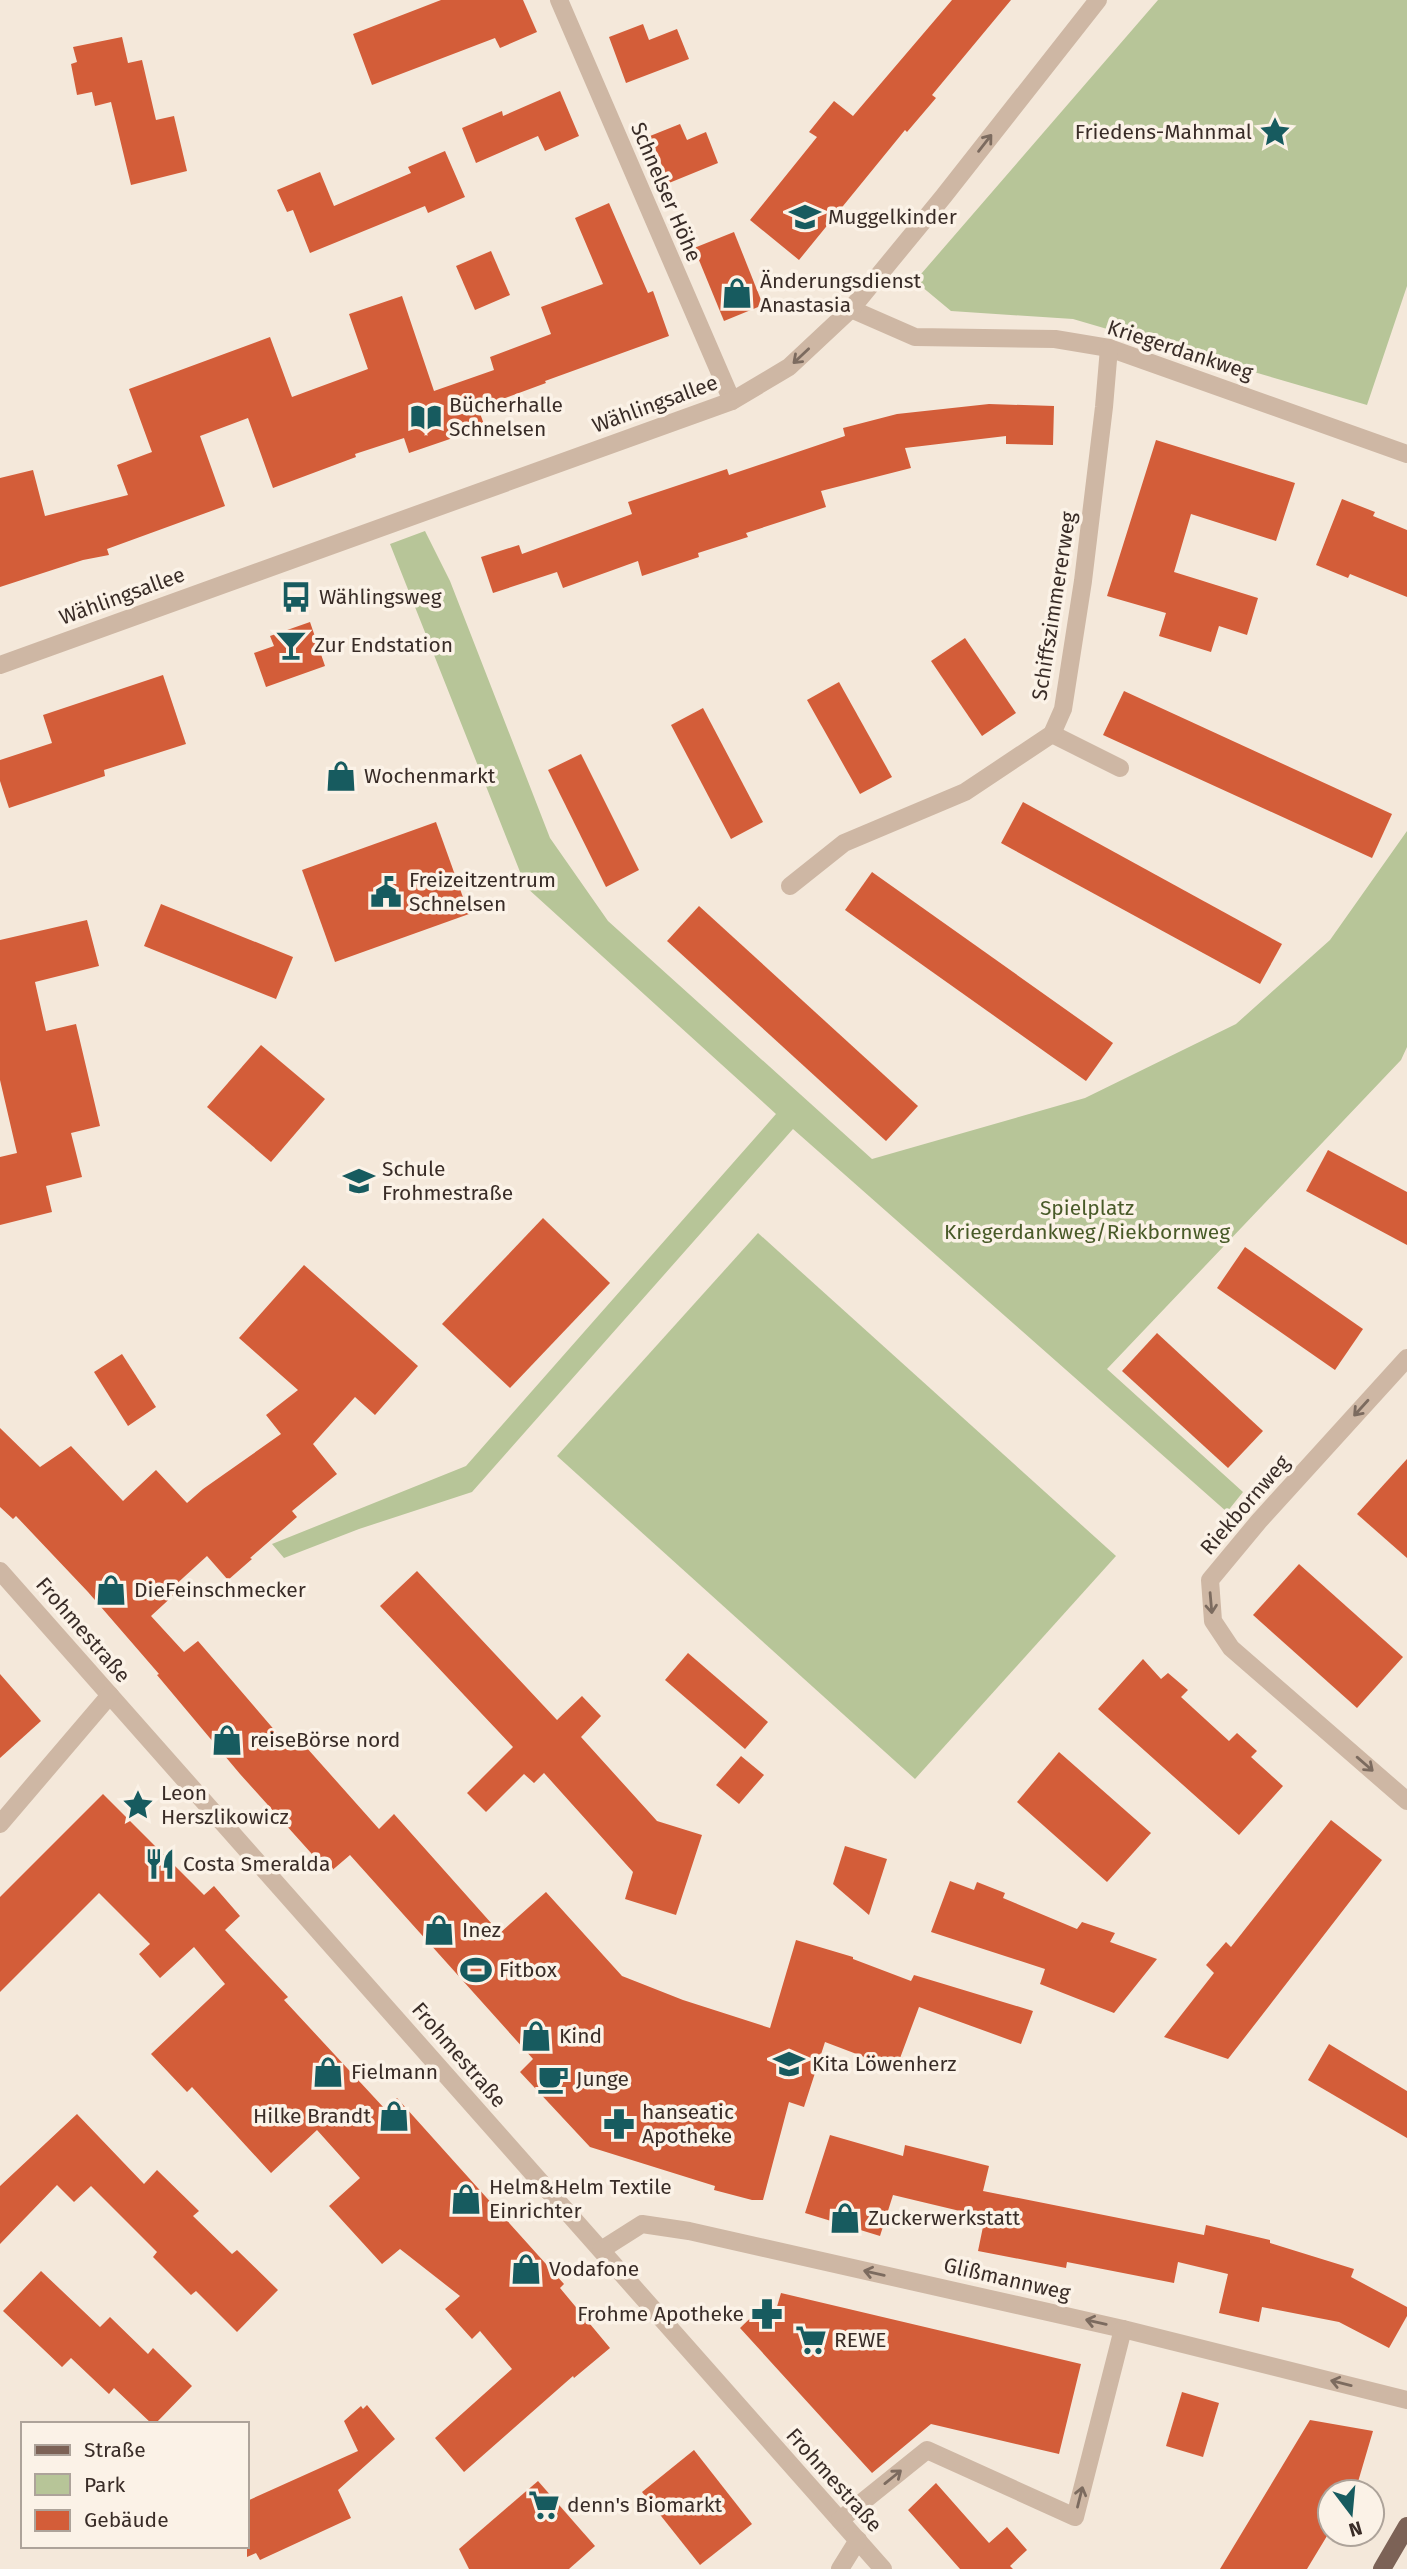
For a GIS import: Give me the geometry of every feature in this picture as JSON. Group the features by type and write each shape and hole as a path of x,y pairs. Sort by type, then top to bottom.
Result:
{"main road":[{"path":"1382,2569 1407,2526"}],"street":[{"name":"Schnelser Höhe","path":"559,0 732,401"},
{"name":"Wählingsallee","path":"0,665 732,401 789,367 851,309 1098,0"},
{"name":"Kriegerdankweg","path":"851,309 915,337 1055,339 1109,348 1407,454"},
{"name":"Schiffszimmererweg","path":"1052,734 1063,709 1083,581 1109,348"},
{"path":"790,886 844,843 965,792 1052,734 1120,768"},
{"name":"Riekbornweg","path":"1407,1358 1259,1521 1210,1580 1213,1621 1231,1648 1407,1801"},
{"name":"Frohmestraße","path":"0,1571 883,2569"},
{"path":"0,1824 110,1695"},
{"name":"Glißmannweg","path":"601,2250 642,2224 689,2231 1123,2329 1407,2400"},
{"path":"840,2520 927,2450 1075,2517 1123,2329"},
{"path":"840,2569 858,2540"}],"green space":[{"path":"1158,0 1407,0 1407,286 1367,405 1073,319 951,311 915,281"},
{"name":"Spielplatz Kriegerdankweg/Riekbornweg","path":"425,531 450,581 550,838 608,921 872,1159 1085,1098 1236,1024 1330,940 1407,831 1407,1047 1401,1060 1107,1369 1243,1492 1227,1512 793,1129 472,1492 359,1529 284,1558 272,1544 466,1466 776,1114 526,887 390,544"},
{"path":"758,1233 1116,1556 915,1779 557,1456"}],"building":[{"path":"441,0 523,0 537,32 500,48 495,38 372,85 353,34"},
{"path":"952,0 1011,0 932,95 936,98 907,132 905,130 799,260 750,220 817,137 809,132 834,101 853,116"},
{"path":"643,24 649,40 677,29 689,59 626,83 609,37"},
{"path":"122,37 128,63 142,60 156,120 174,116 187,171 131,185 111,102 95,106 92,92 77,95 71,64 77,62 73,47"},
{"path":"560,91 579,136 545,151 538,136 476,163 462,128 502,111 503,116"},
{"path":"680,124 687,140 706,132 718,163 669,183 650,136"},
{"path":"445,151 465,197 428,213 425,206 310,253 293,210 287,212 277,190 320,172 334,206 411,173 408,167"},
{"path":"609,203 648,293 653,291 669,336 478,408 485,427 409,453 404,438 355,454 356,457 273,488 248,418 200,436 225,506 107,549 109,555 83,560 0,587 0,478 33,470 45,516 128,495 117,465 152,452 129,389 270,337 292,397 368,369 349,314 402,296 434,391 494,370 490,357 551,334 541,307 603,284 575,218"},
{"path":"734,232 763,305 724,321 694,248"},
{"path":"491,251 510,295 475,310 456,266"},
{"path":"989,404 1054,406 1053,445 1006,444 1006,436 905,448 911,468 821,491 826,507 746,533 748,537 698,553 699,557 642,576 638,561 563,588 557,572 493,593 481,557 519,545 522,554 632,514 628,502 727,469 729,475 845,436 843,428 897,414"},
{"path":"1156,440 1295,483 1276,541 1191,514 1174,572 1258,598 1247,635 1219,626 1211,652 1159,636 1166,613 1107,596"},
{"path":"1342,499 1375,512 1373,516 1407,530 1407,597 1350,574 1348,578 1316,565"},
{"path":"310,622 325,666 266,687 254,653 274,646 270,636"},
{"path":"965,638 1016,713 982,736 931,661"},
{"path":"163,675 186,744 104,770 105,776 9,808 0,781 0,760 52,743 43,715"},
{"path":"839,682 892,777 860,794 807,700"},
{"path":"1124,691 1392,814 1372,858 1103,735"},
{"path":"703,708 763,822 731,839 671,725"},
{"path":"581,754 639,870 606,887 548,770"},
{"path":"1023,802 1282,944 1260,984 1001,843"},
{"name":"Freizeitzentrum Schnelsen","path":"436,822 469,914 335,962 302,870"},
{"path":"872,872 1113,1043 1086,1081 845,910"},
{"path":"161,904 293,957 276,999 144,946"},
{"path":"699,906 918,1106 886,1141 667,941"},
{"path":"87,920 99,966 35,982 46,1031 76,1024 100,1126 71,1133 82,1177 46,1186 52,1212 0,1225 0,1157 17,1153 0,1080 0,940"},
{"path":"261,1045 325,1099 271,1162 207,1107"},
{"path":"1328,1150 1407,1192 1407,1245 1306,1191"},
{"path":"543,1218 610,1283 510,1388 442,1324"},
{"path":"1245,1247 1363,1329 1335,1370 1217,1288"},
{"path":"304,1265 418,1366 375,1415 355,1397 313,1444 337,1474 292,1511 297,1517 250,1558 252,1559 228,1580 207,1556 172,1588 176,1593 151,1616 184,1652 198,1641 289,1747 298,1738 379,1829 394,1814 500,1933 546,1892 622,1976 683,2000 770,2028 796,1940 853,1957 911,1981 914,1975 1033,2011 1021,2044 919,2007 896,2069 825,2042 804,2107 789,2102 763,2200 752,2200 714,2190 715,2186 590,2147 520,2072 533,2059 350,1855 329,1873 240,1774 88,1592 16,1516 13,1519 0,1507 0,1428 40,1467 71,1446 123,1501 156,1470 187,1503 281,1434 266,1415 298,1390 239,1338"},
{"path":"1157,1333 1263,1431 1228,1468 1122,1371"},
{"path":"122,1354 156,1407 128,1426 94,1372"},
{"path":"1407,1459 1407,1558 1357,1514"},
{"path":"1299,1564 1403,1657 1357,1708 1253,1615"},
{"path":"417,1571 557,1720 582,1696 601,1716 581,1737 657,1821 702,1835 676,1915 625,1899 633,1872 544,1773 534,1783 524,1774 486,1812 467,1793 513,1747 380,1606"},
{"path":"688,1653 768,1722 745,1749 665,1680"},
{"path":"1143,1659 1161,1679 1168,1673 1188,1690 1181,1697 1229,1741 1237,1733 1257,1751 1251,1757 1283,1786 1239,1835 1098,1709"},
{"path":"0,1674 41,1721 0,1758"},
{"path":"1059,1752 1151,1833 1107,1882 1017,1802"},
{"path":"741,1756 764,1775 739,1804 716,1785"},
{"path":"103,1794 204,1895 214,1886 240,1916 225,1930 288,1997 284,2000 385,2109 397,2098 564,2284 560,2288 610,2348 574,2378 573,2376 464,2472 435,2438 512,2369 480,2331 472,2339 445,2309 460,2296 400,2249 382,2264 329,2206 360,2178 317,2130 271,2173 192,2087 187,2092 151,2054 225,1984 194,1947 160,1978 139,1954 150,1944 99,1893 0,1992 0,1897"},
{"path":"1331,1820 1382,1860 1228,2059 1164,2037 1214,1973 1206,1965 1226,1942 1231,1947"},
{"path":"845,1846 887,1859 869,1915 833,1884"},
{"path":"950,1881 974,1890 977,1882 1005,1893 1003,1898 1077,1929 1082,1922 1115,1933 1110,1942 1157,1959 1114,2013 1040,1984 1045,1969 931,1932"},
{"path":"1329,2044 1407,2091 1407,2138 1308,2080"},
{"path":"77,2114 144,2184 157,2170 199,2211 193,2216 232,2254 237,2250 278,2290 237,2332 196,2291 191,2295 153,2257 157,2252 91,2186 74,2202 57,2185 0,2244 0,2186"},
{"path":"830,2135 903,2156 905,2145 989,2166 983,2191 1204,2235 1206,2225 1270,2240 1270,2243 1354,2269 1351,2277 1407,2307 1407,2316 1389,2348 1339,2322 1262,2307 1259,2322 1219,2313 1228,2274 1178,2262 1174,2283 1067,2262 1066,2268 978,2251 985,2217 893,2195 880,2236 805,2213"},
{"path":"41,2271 100,2327 110,2317 148,2354 153,2348 192,2386 157,2422 150,2422 114,2388 109,2394 71,2358 62,2367 3,2311"},
{"path":"781,2293 1081,2364 1059,2454 931,2424 872,2473 740,2328 763,2306 776,2310"},
{"path":"1182,2392 1219,2403 1203,2457 1166,2446"},
{"path":"367,2405 395,2439 338,2490 351,2518 260,2560 256,2553 247,2557 248,2501 358,2451 344,2421 361,2406 363,2409"},
{"path":"1310,2420 1373,2431 1359,2478 1316,2478 1316,2548 1320,2548 1307,2569 1220,2569"},
{"path":"694,2450 752,2524 700,2565 642,2492"},
{"path":"538,2481 595,2546 569,2569 469,2569 459,2549"},
{"path":"936,2483 989,2543 1007,2527 1027,2550 1010,2566 1013,2569 960,2569 908,2510"}],"place":[{"name":"Friedens-Mahnmal","path":"1275,132"},
{"name":"Muggelkinder","path":"805,217"},
{"name":"Änderungsdienst Anastasia","path":"737,293"},
{"name":"Bücherhalle Schnelsen","path":"426,417"},
{"name":"Wählingsweg","path":"296,597"},
{"name":"Zur Endstation","path":"291,645"},
{"name":"Wochenmarkt","path":"341,776"},
{"name":"Freizeitzentrum Schnelsen","path":"386,892"},
{"name":"Schule Frohmestraße","path":"359,1181"},
{"name":"DieFeinschmecker","path":"111,1590"},
{"name":"reiseBörse nord","path":"227,1740"},
{"name":"Leon Herszlikowicz","path":"138,1805"},
{"name":"Costa Smeralda","path":"160,1864"},
{"name":"Inez","path":"439,1930"},
{"name":"Fitbox","path":"476,1970"},
{"name":"Kind","path":"536,2036"},
{"name":"Kita Löwenherz","path":"789,2064"},
{"name":"Fielmann","path":"328,2072"},
{"name":"Junge","path":"553,2079"},
{"name":"Hilke Brandt","path":"394,2116"},
{"name":"hanseatic Apotheke","path":"619,2124"},
{"name":"Helm&Helm Textile Einrichter","path":"466,2199"},
{"name":"Zuckerwerkstatt","path":"845,2218"},
{"name":"Vodafone","path":"526,2269"},
{"name":"Frohme Apotheke","path":"767,2314"},
{"name":"REWE","path":"811,2340"},
{"name":"denn's Biomarkt","path":"544,2505"}]}
